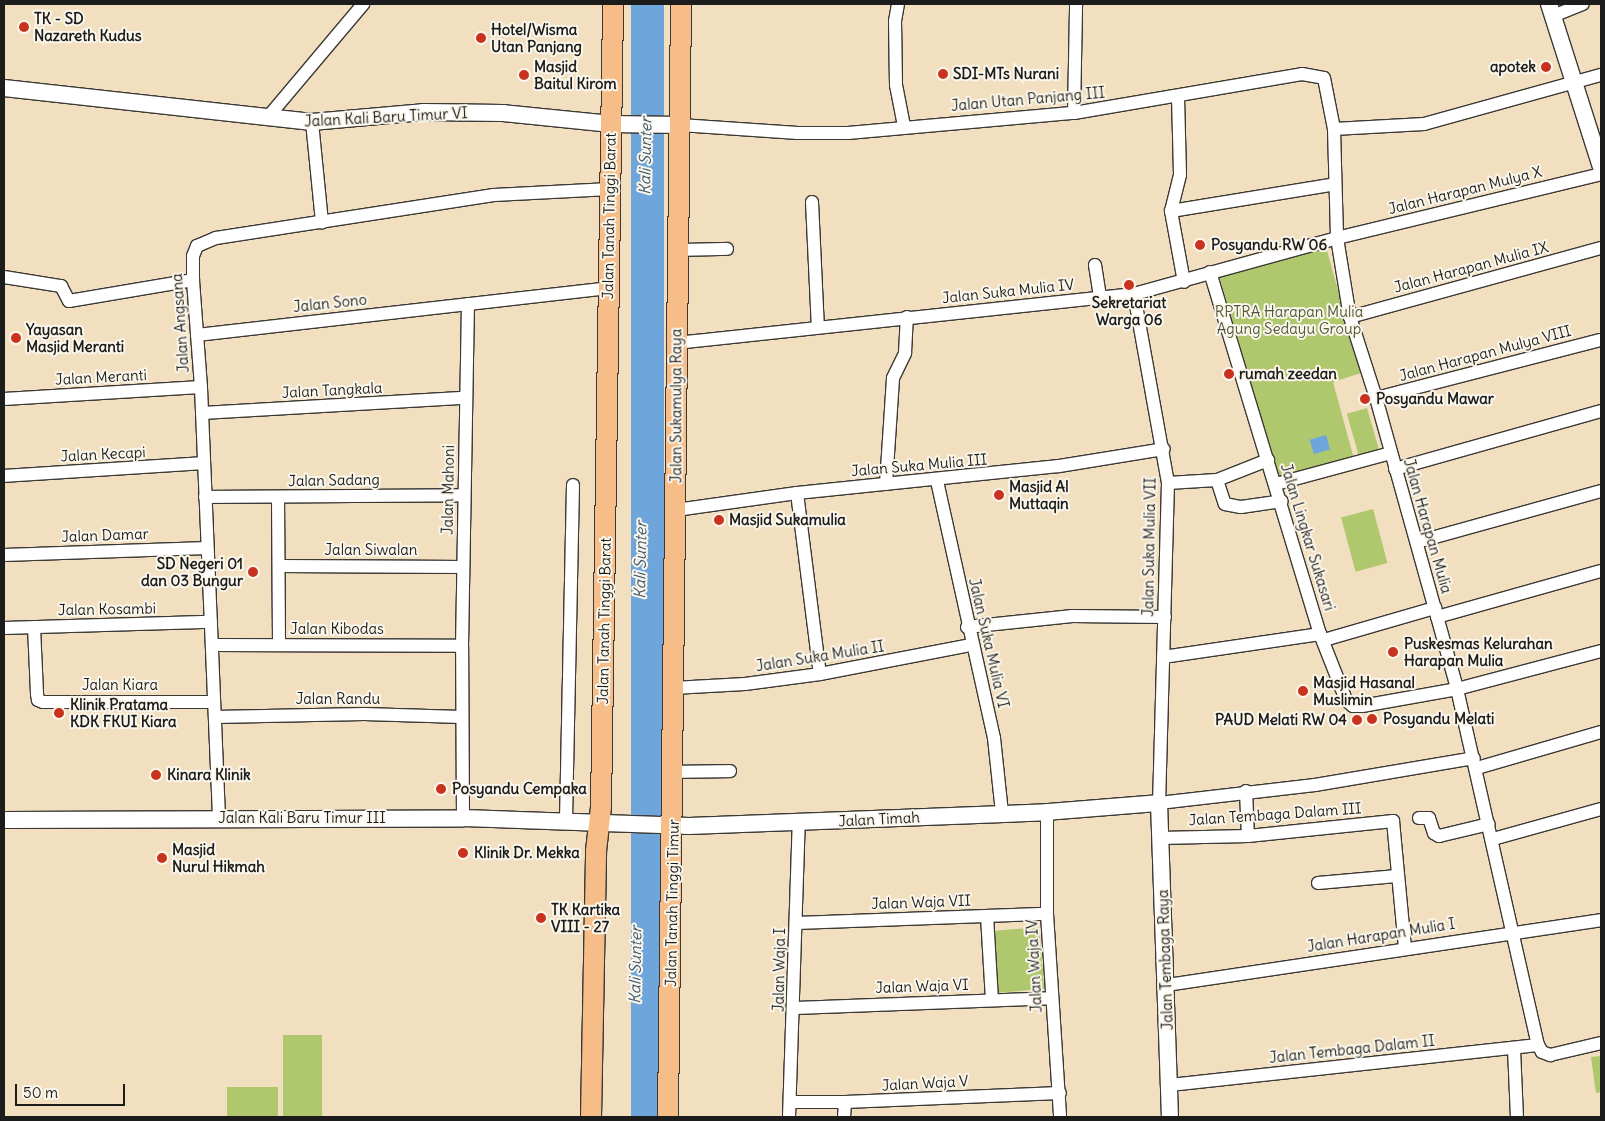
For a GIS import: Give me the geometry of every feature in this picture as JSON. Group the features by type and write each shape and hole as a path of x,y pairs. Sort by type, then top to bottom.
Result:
{"main road":[{"name":"Jalan Tanah Tinggi Barat","path":"592,1117 596,858 607,823 608,288 610,189 615,124 613,4"},
{"name":"Jalan Sukamulya Raya","path":"673,688 678,250 676,125 681,4"},
{"name":"Jalan Tanah Tinggi Timur","path":"668,1117 665,826 673,772 673,688"}],"street":[{"path":"268,117 363,4"},
{"path":"898,4 895,21 896,85 904,126"},
{"path":"1074,113 1076,4"},
{"path":"1583,4 1551,10 1600,160"},
{"name":"Jalan Utan Panjang III","path":"676,125 798,133 848,133 904,126 1074,113 1178,97 1302,74 1318,75 1326,84 1334,129"},
{"path":"1334,129 1424,124 1575,80 1601,75"},
{"name":"Jalan Kali Baru Timur VI","path":"4,88 312,122 423,112 503,113 615,124 676,125"},
{"path":"1178,97 1180,175 1171,211 1184,282"},
{"path":"312,122 322,223"},
{"name":"Jalan Harapan Mulia","path":"1334,129 1337,238 1350,317 1376,398 1457,689 1493,839 1512,931"},
{"name":"Jalan Harapan Mulya X","path":"1337,238 1601,174"},
{"path":"1171,211 1335,184"},
{"name":"Jalan Angsana","path":"219,817 202,413 193,280 193,256 197,246 204,240 494,195 610,189"},
{"path":"812,202 818,328"},
{"name":"Jalan Suka Mulia IV","path":"676,343 1134,294 1184,282 1210,272 1337,238"},
{"name":"Jalan Harapan Mulia IX","path":"1350,317 1601,248"},
{"path":"678,250 727,249"},
{"path":"1095,265 1100,298"},
{"name":"Jalan Lingkar Sukasari","path":"1210,272 1322,636 1346,700 1353,706 1457,689 1601,650"},
{"path":"4,277 60,286 69,301 193,280"},
{"path":"468,304 608,288"},
{"name":"Jalan Suka Mulia VII","path":"1134,294 1164,449 1168,483 1159,803"},
{"name":"Jalan Sono","path":"196,335 468,304"},
{"name":"Jalan Mahoni","path":"463,818 462,646 468,304"},
{"path":"886,484 893,378 904,353 907,317"},
{"name":"Jalan Harapan Mulya VIII","path":"1376,398 1601,340"},
{"name":"Jalan Meranti","path":"4,399 200,388"},
{"name":"Jalan Tangkala","path":"202,413 465,398"},
{"path":"1395,468 1601,411"},
{"name":"Jalan Suka Mulia III","path":"676,510 797,493 937,481 1164,449"},
{"path":"1276,484 1390,453"},
{"path":"1168,483 1217,480 1268,460"},
{"name":"Jalan Kecapi","path":"4,476 204,464"},
{"path":"1217,480 1225,504 1241,507 1282,501"},
{"name":"Jalan Suka Mulia VI","path":"937,481 967,627 994,738 1002,813"},
{"path":"566,819 573,485"},
{"path":"1416,542 1601,491"},
{"path":"797,493 820,674"},
{"name":"Jalan Sadang","path":"205,497 464,495"},
{"path":"278,497 280,566 279,645"},
{"name":"Jalan Damar","path":"4,555 207,548"},
{"name":"Jalan Siwalan","path":"280,566 463,567"},
{"path":"1163,657 1322,636 1436,612 1601,571"},
{"path":"967,627 1072,616 1165,617"},
{"name":"Jalan Kosambi","path":"4,628 211,622"},
{"name":"Jalan Kiara","path":"34,627 38,700 43,702 214,702"},
{"name":"Jalan Kibodas","path":"212,645 462,646"},
{"name":"Jalan Suka Mulia II","path":"673,688 745,684 820,674 971,645"},
{"name":"Jalan Randu","path":"215,717 364,714 462,717"},
{"path":"1159,803 1246,791 1316,785 1475,763 1601,732"},
{"path":"673,772 730,771"},
{"path":"1246,791 1248,836"},
{"name":"Jalan Timah","path":"607,823 665,826 799,822 1047,812 1159,803"},
{"name":"Jalan Tembaga Raya","path":"1159,803 1167,985 1170,1117"},
{"path":"1493,839 1601,809"},
{"name":"Jalan Waja IV","path":"1047,812 1051,998 1060,1093 1060,1117"},
{"name":"Jalan Kali Baru Timur III","path":"4,820 116,821 219,817 463,818 566,819 607,823"},
{"path":"1419,818 1429,818 1434,833 1439,836 1489,824"},
{"name":"Jalan Tembaga Dalam III","path":"1160,838 1248,836 1393,821 1397,876"},
{"name":"Jalan Waja I","path":"789,1117 799,822"},
{"path":"1318,883 1397,876 1405,948"},
{"name":"Jalan Waja VII","path":"796,924 1048,914"},
{"path":"988,916 992,1000"},
{"name":"Jalan Harapan Mulia I","path":"1167,985 1512,931 1601,920"},
{"path":"1512,931 1538,1045 1542,1052 1550,1055 1601,1043"},
{"name":"Jalan Waja VI","path":"794,1008 1051,998"},
{"name":"Jalan Tembaga Dalam II","path":"1170,1085 1538,1045"},
{"path":"1514,1049 1517,1117"},
{"name":"Jalan Waja V","path":"791,1102 844,1102 1060,1093"},
{"path":"844,1102 844,1117"}],"green space":[{"name":"RPTRA Harapan Mulia Agung Sedayu Group","path":"1326,247 1361,373 1333,382 1354,459 1278,478 1219,275"},
{"path":"1367,408 1380,453 1360,459 1347,414"},
{"path":"1373,509 1387,563 1356,572 1341,518"},
{"path":"1039,927 1044,989 999,993 993,931"},
{"path":"283,1035 322,1035 322,1117 283,1117"},
{"path":"1601,1056 1601,1092 1596,1093 1591,1057"},
{"path":"227,1087 278,1087 278,1117 227,1117"}],"water":[{"name":"Kali Sunter","path":"631,4 664,4 664,1117 631,1117"},
{"path":"1326,435 1330,449 1314,454 1310,440"}],"place":[{"name":"TK - SD Nazareth Kudus","path":"24,27"},
{"name":"Hotel/Wisma Utan Panjang","path":"481,38"},
{"name":"apotek","path":"1546,67"},
{"name":"SDI-MTs Nurani","path":"943,74"},
{"name":"Masjid Baitul Kirom","path":"524,75"},
{"name":"Posyandu RW 06","path":"1200,245"},
{"name":"Sekretariat Warga 06","path":"1129,285"},
{"name":"Yayasan Masjid Meranti","path":"16,338"},
{"name":"rumah zeedan","path":"1229,374"},
{"name":"Posyandu Mawar","path":"1365,399"},
{"name":"Masjid Al Muttaqin","path":"999,495"},
{"name":"Masjid Sukamulia","path":"719,520"},
{"name":"SD Negeri 01 dan 03 Bungur","path":"253,572"},
{"name":"Puskesmas Kelurahan Harapan Mulia","path":"1393,652"},
{"name":"Masjid Hasanal Muslimin","path":"1303,691"},
{"name":"Klinik Pratama KDK FKUI Kiara","path":"59,713"},
{"name":"Posyandu Melati","path":"1372,719"},
{"name":"PAUD Melati RW 04","path":"1357,720"},
{"name":"Kinara Klinik","path":"156,775"},
{"name":"Posyandu Cempaka","path":"441,789"},
{"name":"Klinik Dr. Mekka","path":"463,853"},
{"name":"Masjid Nurul Hikmah","path":"162,858"},
{"name":"TK Kartika VIII - 27","path":"541,918"}]}
